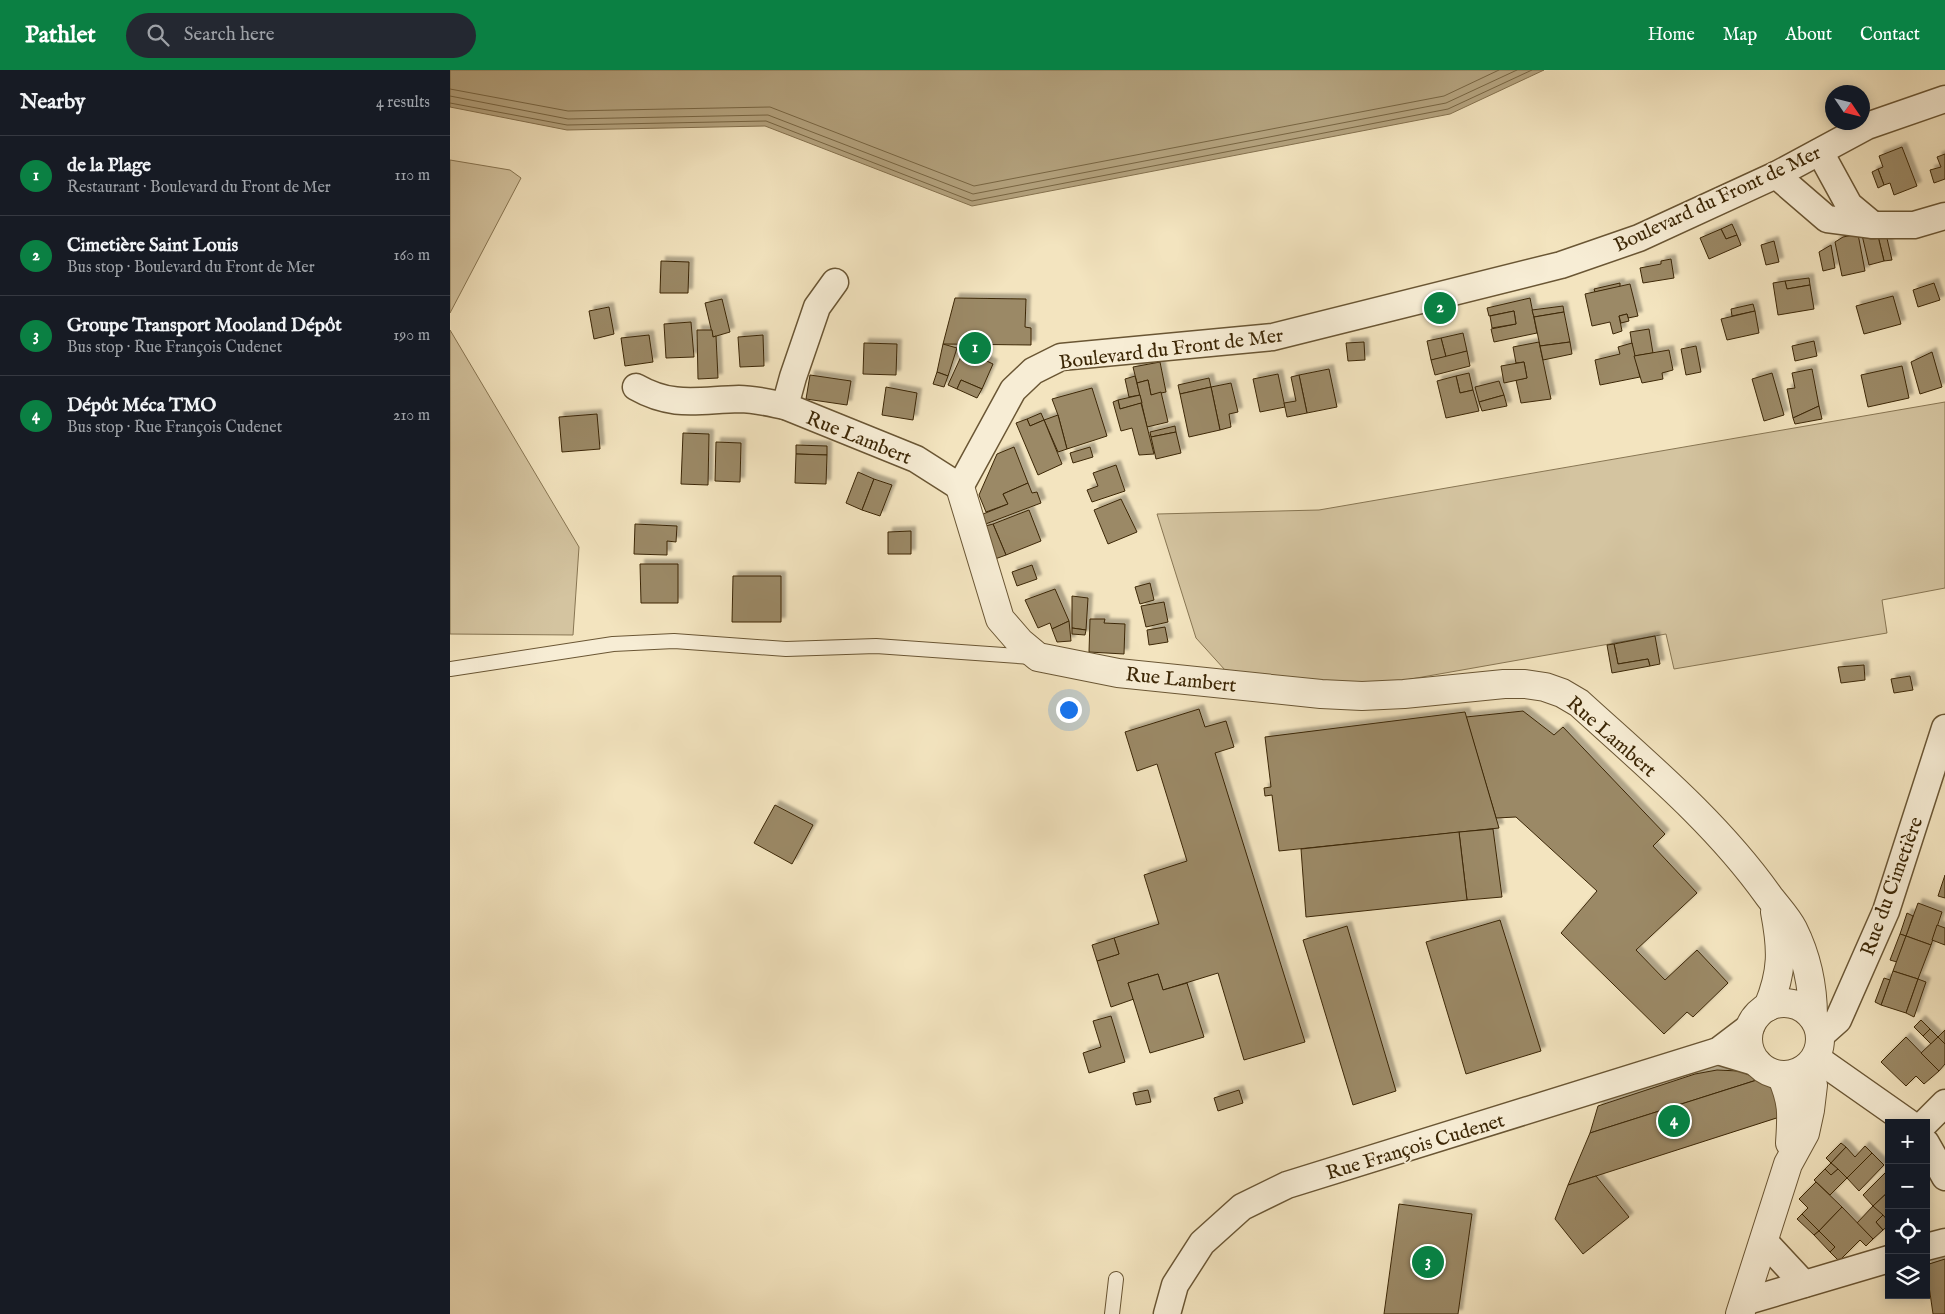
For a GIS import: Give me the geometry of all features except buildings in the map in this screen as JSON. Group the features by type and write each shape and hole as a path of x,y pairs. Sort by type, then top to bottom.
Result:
{"street":[{"name":"Boulevard du Front de Mer","path":"960,487 1013,390 1033,371 1061,357 1272,337 1561,265 1639,238 1776,175 1867,126 1945,98"},
{"path":"1820,152 1849,205 1873,225"},
{"path":"1776,175 1827,219 1873,225 1914,225 1945,216"},
{"path":"785,406 817,307 834,282"},
{"name":"Rue Lambert","path":"636,387 662,399 682,402 740,399 763,401 785,406 916,459 960,487 1000,619 1020,642 1038,657 1118,673 1321,694 1362,696 1404,694 1504,684 1545,687 1562,693 1579,703 1670,786 1749,869 1792,928 1804,958 1813,992 1799,1053 1813,1085 1810,1110 1805,1133 1788,1164 1742,1308"},
{"name":"Rue du Cimetière","path":"1799,1053 1838,1020 1886,911 1945,728"},
{"name":"Rue Lambert","path":"1759,1016 1777,986 1781,959 1773,903"},
{"path":"1780,1003 1793,1004 1804,1008 1799,1053 1751,1052 1748,1039 1759,1016 1780,1003"},
{"name":"Rue François Cudenet","path":"1167,1314 1175,1285 1202,1243 1242,1207 1287,1185 1718,1051 1759,1016"},
{"path":"1718,1051 1799,1053 1903,1119"},
{"path":"1929,1119 1945,1103"},
{"path":"1930,1150 1945,1177"},
{"path":"1764,1241 1804,1284"},
{"path":"1930,1246 1945,1242"},
{"path":"1742,1308 1804,1284 1885,1260"}],"lane":[{"path":"450,670 613,644 674,641 786,649 876,646 1038,657"},
{"path":"1112,1314 1116,1279"}],"shaded area":[{"path":"450,160 510,170 521,178 450,313"},
{"path":"450,330 579,547 573,635 450,634"},
{"path":"1945,402 1945,588 1882,600 1887,633 1674,669 1666,634 1360,688 1225,670 1196,638 1157,514 1319,510"}],"water":[{"path":"450,70 1544,70 1450,114 972,206 765,126 567,130 450,107"}],"place":[{"name":"Cimetière Saint Louis","path":"1440,308"},
{"name":"de la Plage","path":"975,348"},
{"name":"Dépôt Méca TMO","path":"1674,1121"},
{"name":"Groupe Transport Mooland Dépôt","path":"1428,1262"}]}
